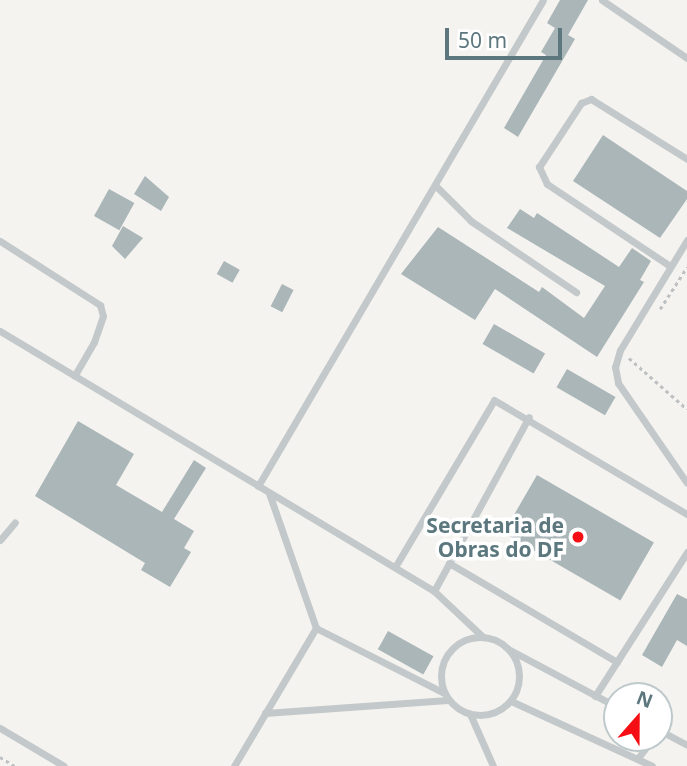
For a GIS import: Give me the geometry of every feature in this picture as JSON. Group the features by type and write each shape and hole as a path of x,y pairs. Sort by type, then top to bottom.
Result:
{"lane":[{"path":"258,486 543,0"},
{"path":"602,0 687,58"},
{"path":"670,266 547,184 539,167 581,103 591,99 687,159"},
{"path":"435,185 471,221 576,292"},
{"path":"687,240 615,367 624,394 687,483"},
{"path":"0,241 100,305 103,316 94,342 74,376"},
{"path":"0,331 434,591 483,637 603,700"},
{"path":"395,567 491,401 499,400 529,417 687,514"},
{"path":"434,591 529,417"},
{"path":"269,493 316,628 446,697 470,715 493,766"},
{"path":"0,540 15,522"},
{"path":"595,696 687,552"},
{"path":"449,563 617,662"},
{"path":"234,766 316,628"},
{"path":"446,697 440,670 451,649 471,638 483,637"},
{"path":"470,715 492,714 511,701 519,675 509,649"},
{"path":"265,713 446,697"},
{"path":"511,701 652,766"},
{"path":"0,728 64,766"},
{"path":"638,758 642,752"}],"path":[{"path":"658,313 687,267"},
{"path":"636,346 628,358 687,410"},
{"path":"0,757 15,766"}],"building":[{"path":"560,0 588,0 568,35 575,39 518,137 504,128 546,55 541,52 555,28 547,23"},
{"path":"603,135 687,191 687,199 660,238 573,181"},
{"path":"145,176 169,197 161,211 134,194"},
{"path":"109,189 134,203 119,230 94,216"},
{"path":"520,209 534,218 537,213 619,267 632,248 651,261 640,280 644,282 597,357 495,289 475,320 401,274 438,227 539,292 542,287 584,318 605,286 507,228"},
{"path":"123,226 143,238 125,259 112,246"},
{"path":"224,261 240,270 232,283 217,274"},
{"path":"282,284 294,290 282,312 271,306"},
{"path":"494,324 545,354 534,373 482,344"},
{"path":"567,369 615,397 605,415 556,387"},
{"path":"78,421 134,454 116,485 162,512 194,460 206,468 174,519 194,531 184,548 191,552 170,587 141,570 145,563 35,496"},
{"name":"Secretaria de Obras do DF","path":"537,475 654,542 620,601 504,533"},
{"path":"677,594 687,599 687,646 677,640 662,667 642,655"},
{"path":"388,631 433,656 423,675 378,649"}],"place":[{"name":"Secretaria de Obras do DF","path":"578,537"}]}
